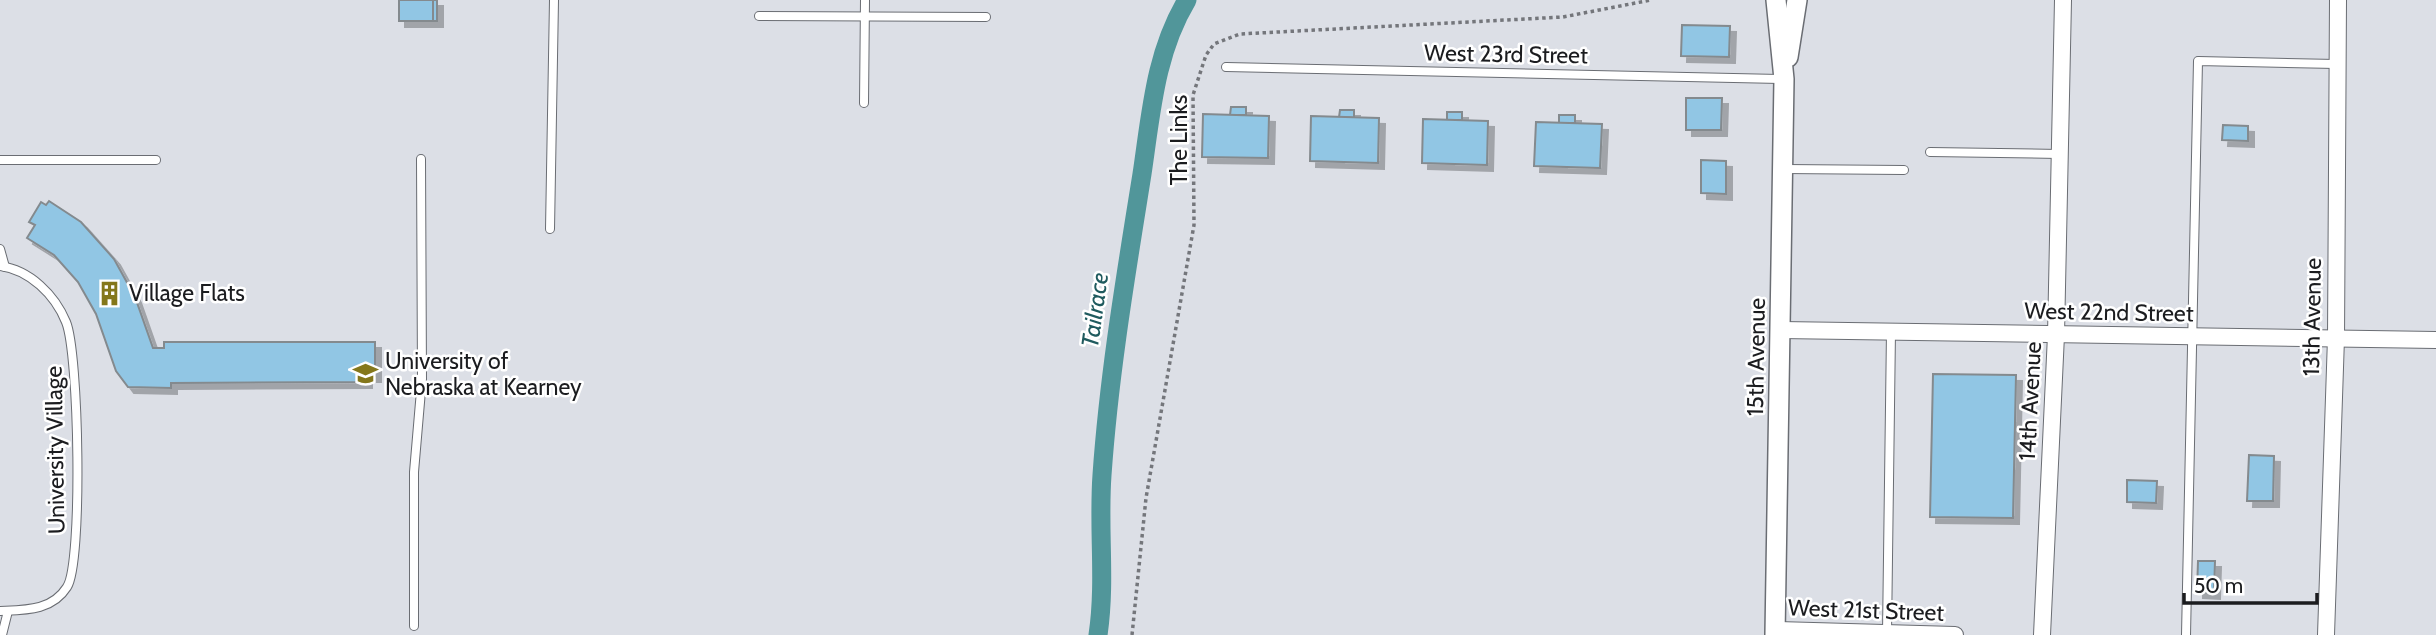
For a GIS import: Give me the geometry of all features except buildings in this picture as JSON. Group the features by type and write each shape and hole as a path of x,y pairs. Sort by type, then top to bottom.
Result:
{"street":[{"name":"15th Avenue","path":"1775,633 1784,79 1776,0"},
{"name":"15th Avenue","path":"1784,79 1797,0"},
{"name":"14th Avenue","path":"2042,635 2056,335 2063,0"},
{"name":"13th Avenue","path":"2326,635 2336,338 2338,0"},
{"name":"West 22nd Street","path":"1781,330 2436,340"},
{"name":"West 21st Street","path":"1775,633 1955,635"}],"lane":[{"path":"550,229 554,0"},
{"path":"864,103 865,0"},
{"path":"759,16 986,16"},
{"path":"2186,635 2198,61 2336,64"},
{"name":"West 23rd Street","path":"1226,67 1784,79"},
{"path":"1930,152 2059,154"},
{"path":"414,626 414,472 422,379 421,159"},
{"path":"0,160 156,160"},
{"path":"1783,169 1904,170"},
{"name":"University Village","path":"0,249 2,266 32,279 61,310 73,345 75,381 73,576 68,587 51,603 33,610 4,611"},
{"path":"1887,634 1891,331"},
{"path":"2,635 4,611"}],"path":[{"name":"The Links","path":"1132,635 1146,498 1194,225 1196,197 1191,155 1194,95 1203,63 1214,44 1241,34 1563,17 1651,0"}],"waterway":[{"name":"Tailrace","path":"1098,635 1102,475 1119,324 1156,84 1168,41 1187,0"}],"place":[{"name":"Village Flats","path":"109,293"},
{"name":"University of Nebraska at Kearney","path":"365,374"}]}
